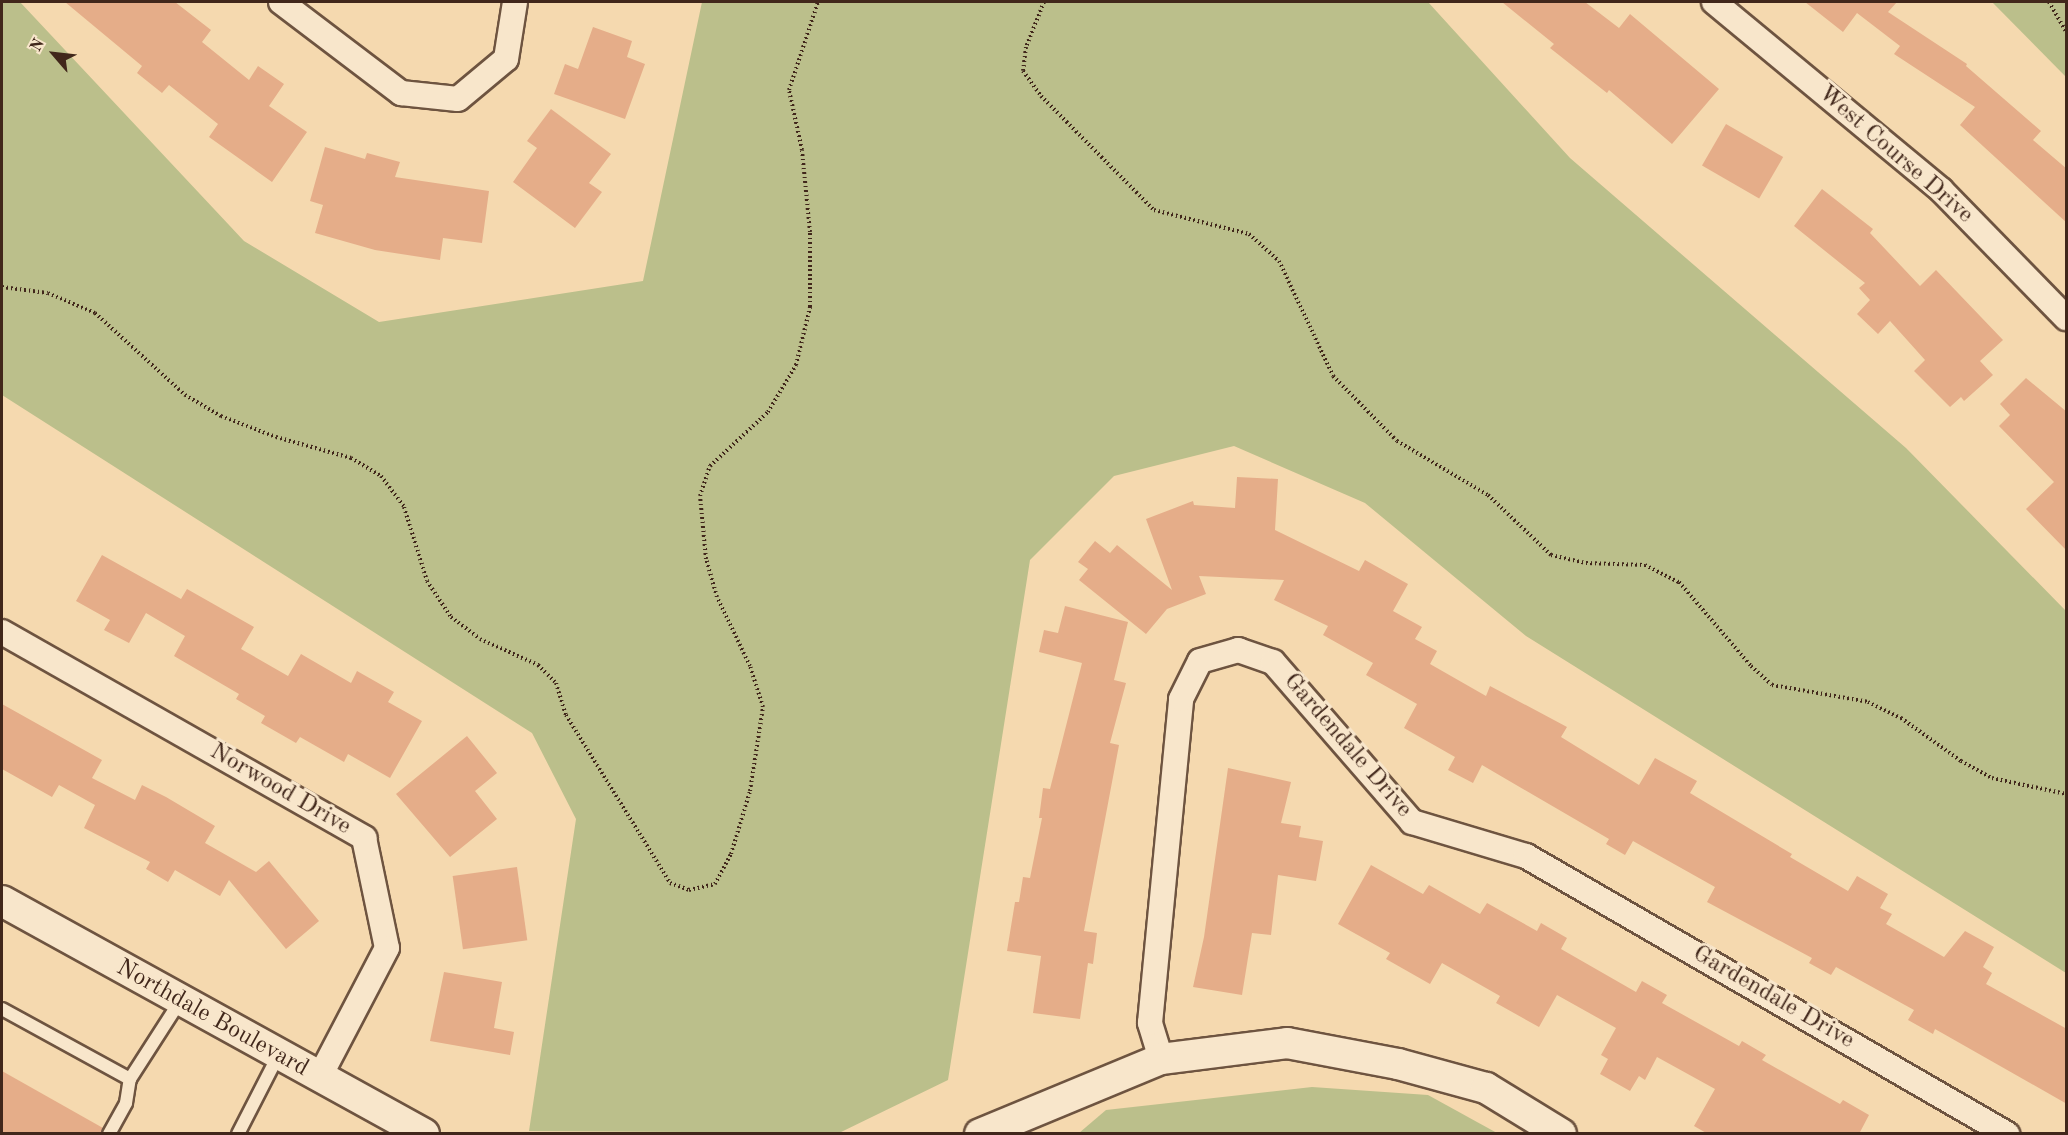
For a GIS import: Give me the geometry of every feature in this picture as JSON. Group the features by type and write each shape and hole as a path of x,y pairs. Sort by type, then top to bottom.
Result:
{"street":[{"path":"281,2 401,93 458,99 506,59 515,2"},
{"name":"West Course Drive","path":"1714,2 1941,190 2067,318"},
{"name":"Norwood Drive","path":"2,632 364,838 387,948 319,1078"},
{"name":"Gardendale Drive","path":"1161,1059 1150,1023 1181,699 1200,660 1238,650 1273,662 1412,822 1526,856 2007,1134"},
{"name":"Northdale Boulevard","path":"2,901 278,1056 424,1134"},
{"path":"980,1134 1161,1059 1287,1043 1387,1062 1486,1088 1561,1134"}],"lane":[{"path":"109,1134 126,1102 130,1079 180,1001"},
{"path":"2,1009 130,1079"},
{"path":"238,1134 278,1056"}],"path":[{"path":"2,287 48,293 95,313 185,395 221,416 276,437 351,458 381,476 404,507 427,581 451,617 480,639 538,665 556,683 566,715 670,883 689,890 715,884 731,854 750,791 763,707 750,666 708,569 700,496 710,466 768,412 796,365 810,307 810,232 802,150 789,90 818,2"},
{"path":"1044,2 1026,47 1023,71 1041,96 1154,210 1249,234 1279,261 1333,376 1397,441 1488,495 1551,555 1586,563 1645,565 1678,582 1751,666 1772,685 1868,702 1901,718 1961,761 1992,778 2067,794"},
{"path":"2049,2 2067,31"}],"green space":[{"path":"2,2 20,2 244,241 379,322 643,281 702,2 1428,2 1570,158 1906,448 2066,611 2066,973 1526,636 1365,503 1234,446 1114,476 1030,560 948,1080 839,1133 529,1131 576,819 532,733 2,395"},
{"path":"1992,2 2066,2 2066,77"},
{"path":"1312,1087 1428,1095 1497,1133 1079,1133 1106,1110"}],"building":[{"path":"65,2 175,2 211,30 202,42 249,80 258,66 284,84 269,106 307,132 272,182 209,137 218,124 169,85 162,93 137,73 142,66"},
{"path":"1502,2 1585,2 1619,28 1630,14 1719,89 1672,144 1609,90 1607,93 1550,48 1554,44"},
{"path":"1805,2 1897,2 1888,12 1967,64 1966,66 2041,131 2033,140 2067,169 2067,223 1960,125 1975,107 1894,54 1900,46 1857,13 1843,32"},
{"path":"593,27 632,41 627,57 645,64 625,119 554,94 565,64 578,69"},
{"path":"551,109 611,154 589,183 602,192 575,228 513,182 537,148 527,141"},
{"path":"1726,124 1783,157 1759,199 1702,166"},
{"path":"325,147 365,159 367,153 400,162 395,177 489,191 482,243 443,238 440,260 375,250 315,233 323,205 310,201"},
{"path":"1822,189 1873,229 1870,233 1920,286 1936,270 2003,340 1980,361 1993,375 1964,401 1961,397 1950,407 1914,371 1925,360 1890,321 1878,334 1857,314 1870,300 1859,288 1865,283 1794,226"},
{"path":"2026,378 2067,412 2067,551 2026,509 2054,482 1999,426 2010,415 2000,404"},
{"path":"1237,477 1278,479 1275,530 1359,571 1365,560 1408,584 1393,611 1422,627 1415,639 1437,651 1430,664 1486,696 1490,686 1567,727 1561,737 1639,785 1655,758 1697,781 1690,793 1792,854 1790,857 1848,891 1857,876 1888,894 1880,908 1892,914 1886,924 1944,957 1965,931 1994,947 1983,967 1992,973 1986,984 2067,1029 2067,1104 1935,1029 1933,1034 1908,1020 1914,1010 1836,967 1831,975 1809,963 1812,958 1707,902 1715,887 1633,841 1625,855 1606,844 1609,839 1482,765 1473,783 1448,770 1455,757 1404,728 1417,704 1366,675 1373,663 1323,635 1328,626 1274,600 1284,580 1199,576 1206,594 1167,609 1146,634 1079,580 1088,569 1078,562 1095,541 1110,553 1117,545 1172,590 1146,519 1193,501 1194,505 1235,508"},
{"path":"102,555 181,599 187,589 254,627 241,649 288,676 301,654 351,683 357,671 394,692 388,702 422,721 390,778 348,754 344,762 300,737 296,743 261,723 265,716 236,699 239,694 174,656 185,636 146,613 129,643 104,630 110,620 76,601"},
{"path":"1065,606 1128,622 1114,680 1126,683 1110,743 1119,745 1084,931 1097,933 1093,964 1088,963 1080,1019 1033,1013 1041,956 1007,951 1015,902 1019,902 1023,877 1030,878 1042,818 1039,818 1043,788 1050,789 1082,663 1039,652 1044,630 1058,633"},
{"path":"2,704 102,760 92,778 135,800 142,785 166,797 215,826 205,843 256,872 269,861 319,921 286,949 229,880 220,896 175,870 168,882 146,869 150,862 84,828 95,805 59,785 52,797 2,769"},
{"path":"467,736 497,773 475,791 497,819 450,857 396,794"},
{"path":"1228,768 1291,782 1281,823 1301,826 1299,837 1323,841 1316,881 1278,875 1271,935 1252,933 1242,995 1193,987 1204,937"},
{"path":"1371,865 1423,894 1429,885 1480,914 1487,903 1537,931 1541,923 1567,938 1561,949 1636,992 1642,981 1667,995 1662,1003 1739,1046 1742,1041 1766,1055 1762,1060 1840,1104 1843,1100 1869,1115 1859,1134 1708,1134 1694,1126 1715,1089 1657,1057 1645,1080 1639,1076 1630,1091 1600,1074 1608,1059 1601,1055 1616,1028 1557,995 1539,1027 1496,1003 1500,996 1442,963 1430,984 1386,959 1390,953 1338,924"},
{"path":"517,867 527,940 463,949 453,876"},
{"path":"444,972 502,982 494,1028 514,1032 510,1055 430,1041"},
{"path":"2,1071 103,1128 101,1134 2,1134"}]}
